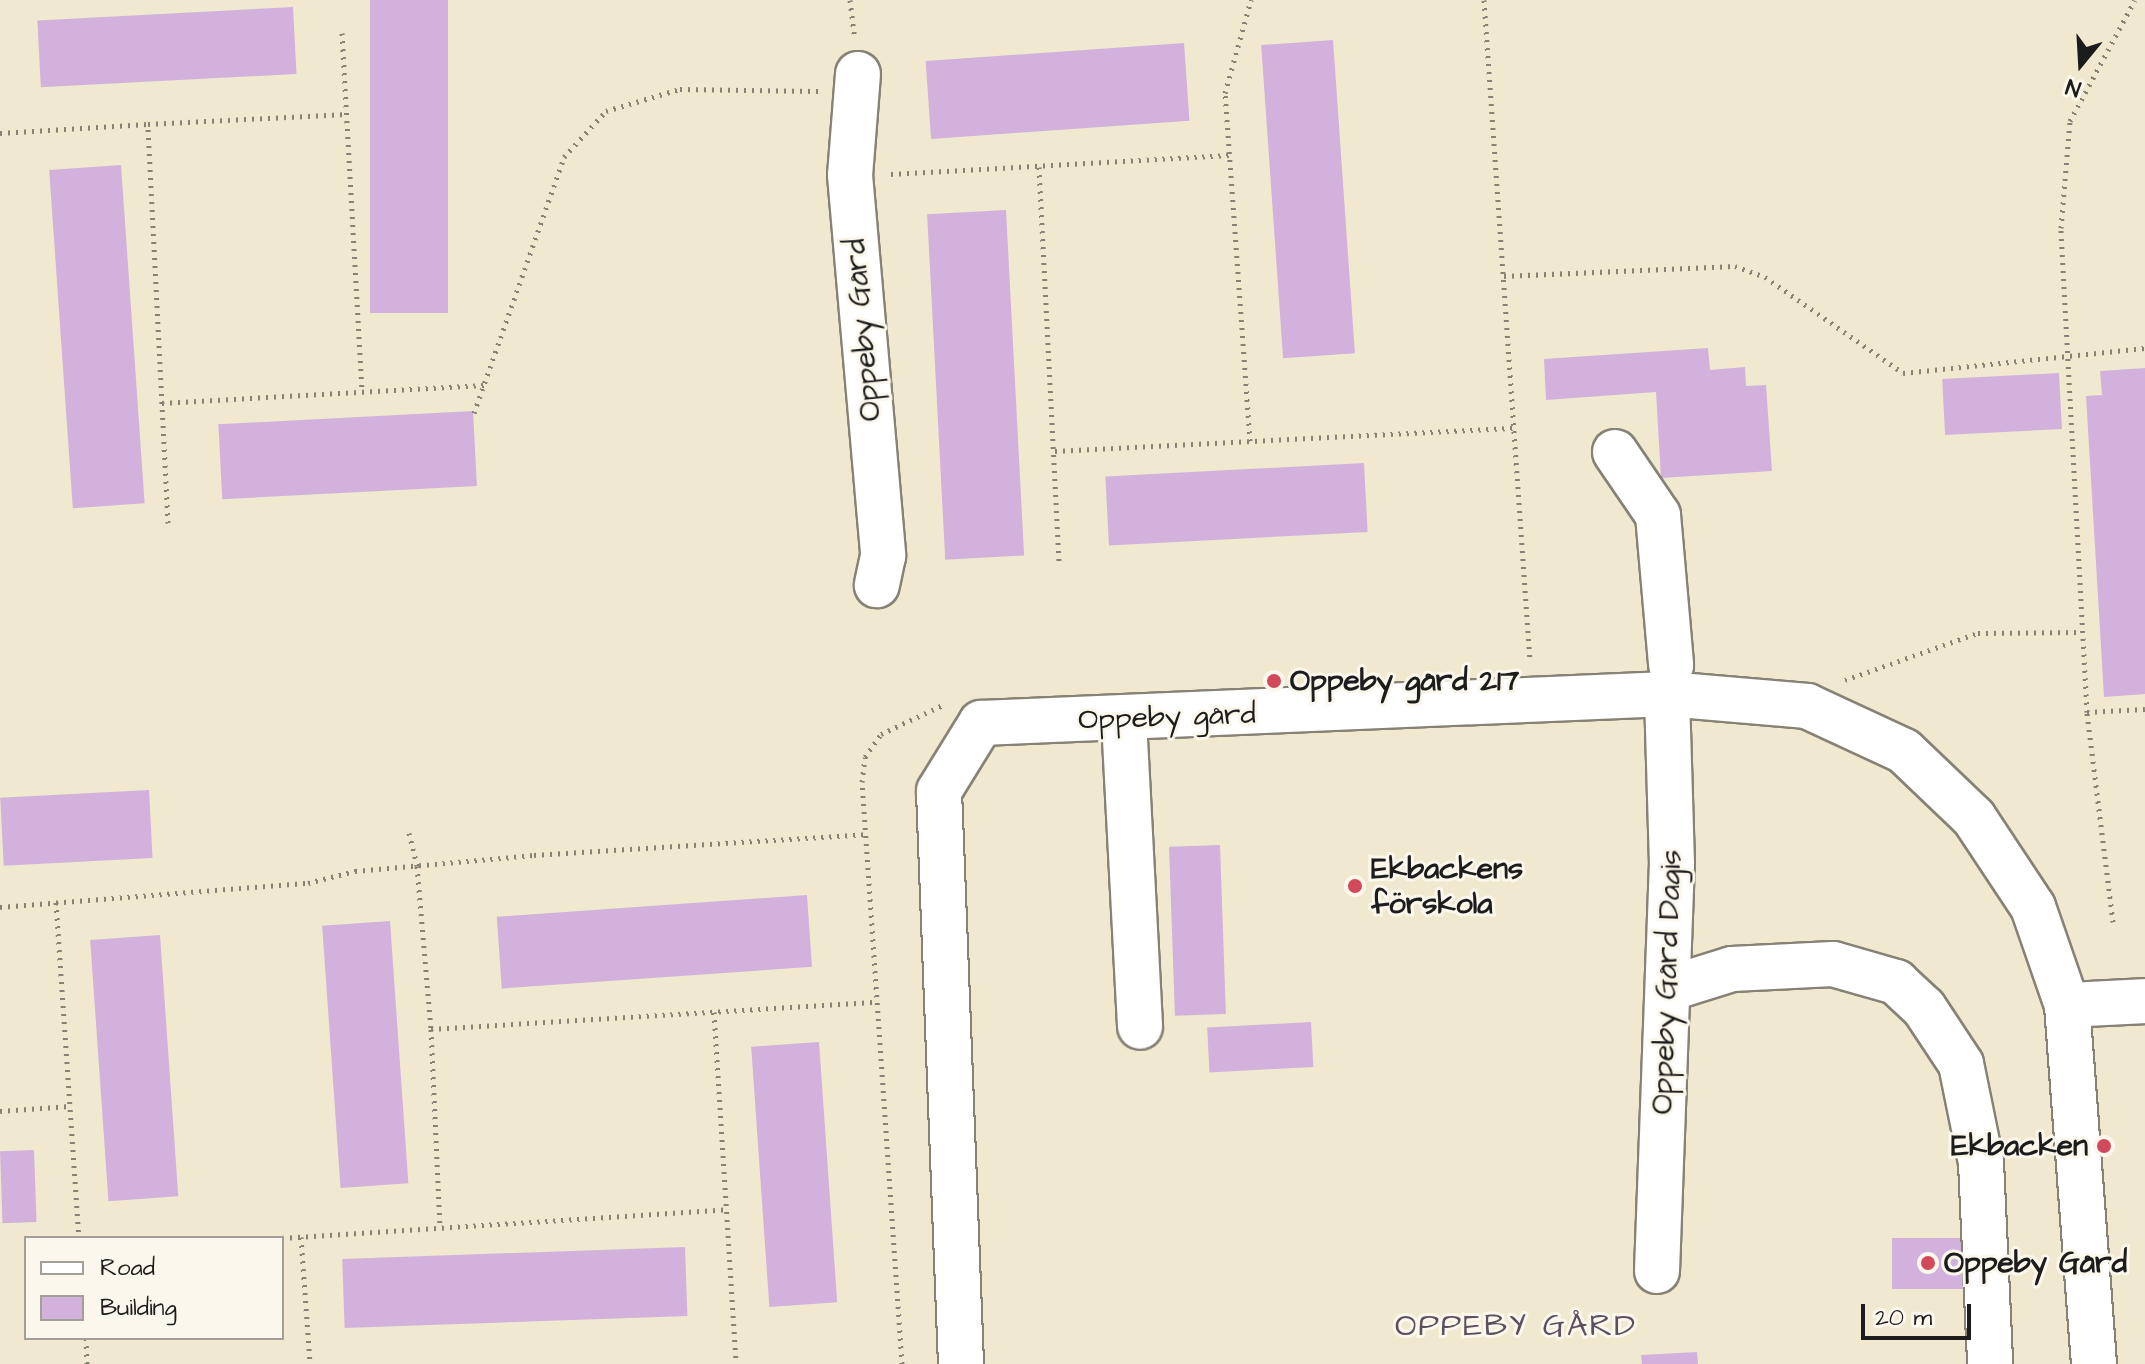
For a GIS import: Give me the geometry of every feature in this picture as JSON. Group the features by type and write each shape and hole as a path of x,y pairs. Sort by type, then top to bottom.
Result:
{"street":[{"name":"Oppeby Gård","path":"856,83 850,175 883,556 877,585"},
{"name":"Oppeby Gård Dagis","path":"1615,452 1658,515 1669,679 1672,864 1657,1271"},
{"name":"Oppeby gård","path":"961,1364 939,791 981,723 1124,720 1669,679 1807,706 1904,751 1974,818 2033,907 2067,1005 2094,1364"},
{"path":"1124,720 1140,1027"},
{"path":"1668,989 1732,969 1833,964 1896,982 1924,1008 1961,1064 1981,1162 1990,1364"},
{"path":"2067,1005 2145,1001"}],"path":[{"path":"1250,441 1225,93 1251,0"},
{"path":"1484,0 1531,670"},
{"path":"2113,922 2087,712 2061,228 2070,121 2135,0"},
{"path":"342,33 362,391"},
{"path":"474,413 564,157 606,111 680,89 856,83"},
{"path":"0,133 347,114"},
{"path":"148,124 168,523"},
{"path":"850,175 1229,155"},
{"path":"1039,167 1059,563"},
{"path":"1504,276 1735,266 1765,277 1903,373 2145,348"},
{"path":"162,403 484,385"},
{"path":"1055,451 1515,428"},
{"path":"1840,682 1978,633 2082,632"},
{"path":"902,1364 865,834 865,757 881,734 960,697"},
{"path":"2087,712 2145,709"},
{"path":"409,833 417,866 431,1029 440,1228"},
{"path":"0,907 308,883 355,871 865,834"},
{"path":"56,902 79,1236"},
{"path":"431,1029 877,1002"},
{"path":"714,1012 736,1364"},
{"path":"0,1111 70,1106"},
{"path":"284,1238 728,1209"},
{"path":"301,1237 310,1364"},
{"path":"86,1340 87,1364"}],"building":[{"path":"370,0 448,0 448,313 370,313"},
{"path":"293,7 297,74 41,87 37,20"},
{"path":"1333,40 1355,353 1283,358 1261,45"},
{"path":"1184,43 1189,121 931,139 926,61"},
{"path":"121,165 145,503 73,508 49,170"},
{"path":"1006,210 1024,556 945,560 927,214"},
{"path":"1708,348 1710,370 1745,367 1746,386 1766,385 1772,471 1661,478 1656,392 1546,400 1544,359"},
{"path":"2145,368 2145,694 2104,697 2086,396 2102,395 2100,371"},
{"path":"2059,373 2062,429 1945,435 1942,379"},
{"path":"473,411 477,486 222,499 218,424"},
{"path":"1364,463 1368,532 1109,545 1105,477"},
{"path":"149,790 153,858 4,866 0,798"},
{"path":"1220,845 1226,1014 1175,1016 1169,847"},
{"path":"807,895 812,967 502,989 497,917"},
{"path":"390,921 408,1183 341,1188 322,926"},
{"path":"160,935 178,1196 108,1201 90,940"},
{"path":"1311,1022 1313,1067 1209,1072 1207,1027"},
{"path":"819,1042 837,1302 769,1307 751,1047"},
{"path":"34,1150 37,1222 3,1223 0,1151"},
{"name":"Oppeby Gård","path":"1892,1238 1964,1238 1964,1289 1892,1289"},
{"path":"685,1247 687,1316 345,1328 342,1259"},
{"name":"Oppeby Gård","path":"1697,1352 1698,1364 1642,1364 1641,1355"}],"place":[{"name":"Oppeby gård 217","path":"1274,681"},
{"name":"Ekbackens förskola","path":"1355,886"},
{"name":"Ekbacken","path":"2104,1146"},
{"name":"Oppeby Gård","path":"1928,1263"}],"district":[{"name":"OPPEBY GÅRD","path":"1516,1326"}]}
